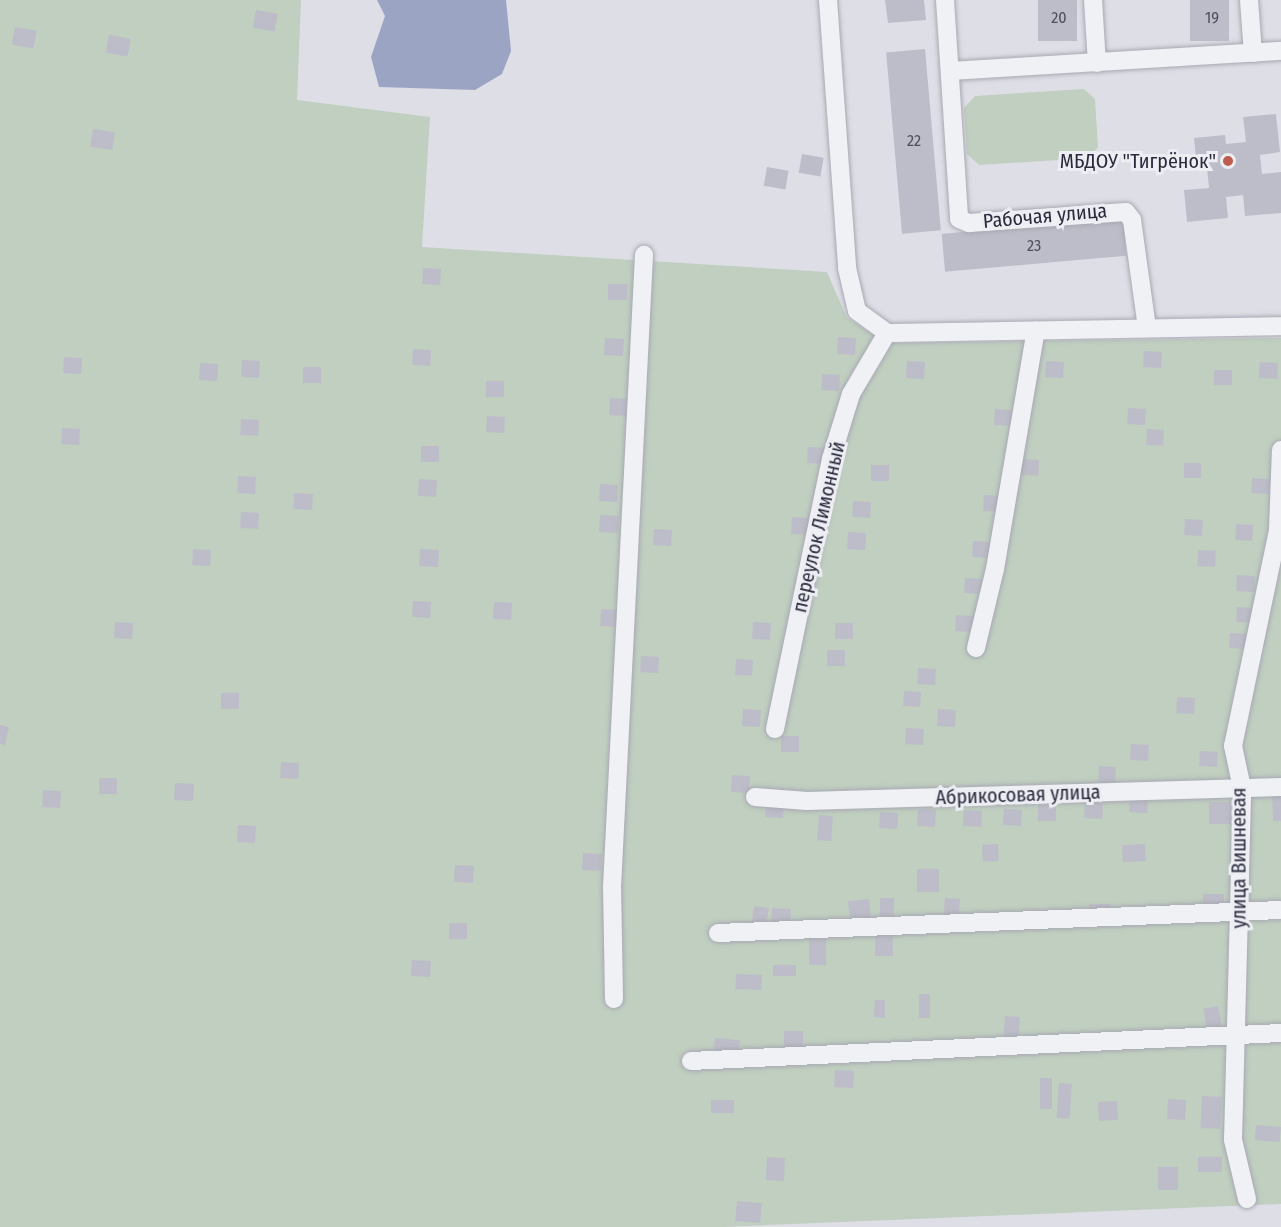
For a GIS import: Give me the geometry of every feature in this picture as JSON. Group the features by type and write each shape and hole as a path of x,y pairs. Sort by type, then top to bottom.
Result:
{"street":[{"path":"828,0 847,268 857,311 887,333 1281,326"},
{"name":"Рабочая улица","path":"945,0 959,219 969,223 1126,212 1132,220 1147,328"},
{"path":"1093,0 1097,63"},
{"path":"1249,0 1253,53"},
{"path":"951,71 1281,51"},
{"path":"614,999 612,887 644,255"},
{"path":"976,648 1036,330"},
{"name":"переулок Лимонный","path":"775,729 831,459 851,394 887,333"},
{"name":"улица Вишневая","path":"1247,1199 1233,1140 1242,788 1233,746 1278,530 1281,450"},
{"name":"Абрикосовая улица","path":"755,797 807,801 1281,787"},
{"path":"718,933 1281,910"},
{"path":"691,1061 1281,1034"}],"green space":[{"path":"0,0 301,0 297,100 430,117 422,247 827,272 847,318 887,343 1281,338 1281,1204 722,1227 0,1227"},
{"path":"1084,89 1095,99 1098,147 1089,158 979,165 967,154 964,108 975,96"}],"water":[{"path":"377,0 506,0 511,51 502,74 475,90 379,87 371,57 385,16"}],"building":[{"path":"885,0 924,0 926,20 888,23"},
{"path":"1038,0 1077,0 1077,41 1038,41"},
{"path":"1190,0 1229,0 1229,41 1190,41"},
{"path":"256,10 278,14 275,32 253,28"},
{"path":"15,27 37,31 34,49 12,45"},
{"path":"109,35 131,39 128,57 106,53"},
{"path":"925,49 941,230 902,234 886,52"},
{"name":"МБДОУ \"Тигрёнок\"","path":"1276,114 1280,152 1260,155 1262,174 1281,172 1281,213 1245,216 1243,195 1226,197 1228,218 1187,222 1184,190 1209,188 1207,168 1197,169 1194,138 1225,135 1226,144 1246,142 1243,117"},
{"path":"93,129 115,132 112,150 90,147"},
{"path":"802,154 824,158 820,177 799,173"},
{"path":"767,167 789,171 785,190 764,186"},
{"path":"1123,218 1126,256 945,272 942,234"},
{"path":"423,268 441,269 440,285 422,284"},
{"path":"608,284 627,284 627,300 608,300"},
{"path":"838,337 856,338 855,355 837,354"},
{"path":"605,338 624,339 623,356 604,355"},
{"path":"413,349 431,350 430,366 412,365"},
{"path":"1144,351 1162,352 1161,368 1143,367"},
{"path":"64,357 82,358 81,374 63,373"},
{"path":"242,360 260,361 259,378 241,377"},
{"path":"907,361 925,362 924,379 906,378"},
{"path":"1046,361 1064,362 1063,378 1045,377"},
{"path":"1260,362 1278,363 1277,379 1259,378"},
{"path":"200,363 218,364 217,381 199,380"},
{"path":"303,367 321,367 321,383 303,383"},
{"path":"1214,370 1232,370 1232,385 1214,385"},
{"path":"822,374 840,375 839,391 821,390"},
{"path":"486,381 504,381 504,397 486,397"},
{"path":"610,398 628,399 627,416 609,415"},
{"path":"1128,408 1146,409 1145,425 1127,424"},
{"path":"995,409 1012,410 1011,426 994,425"},
{"path":"487,416 505,417 504,433 486,432"},
{"path":"241,419 259,420 258,436 240,435"},
{"path":"62,428 80,429 79,445 61,444"},
{"path":"1147,429 1164,430 1163,446 1146,445"},
{"path":"421,446 439,446 439,462 421,462"},
{"path":"808,447 827,448 826,464 807,463"},
{"path":"1022,459 1039,460 1038,476 1021,475"},
{"path":"1184,463 1201,463 1201,478 1184,478"},
{"path":"871,465 889,465 889,481 871,481"},
{"path":"238,476 256,477 255,494 237,493"},
{"path":"1252,478 1270,479 1269,494 1251,493"},
{"path":"419,479 437,480 436,497 418,496"},
{"path":"600,484 618,485 617,502 599,501"},
{"path":"294,493 313,494 312,510 293,509"},
{"path":"984,495 1001,496 1000,512 983,511"},
{"path":"853,501 871,502 870,518 852,517"},
{"path":"241,512 259,513 258,529 240,528"},
{"path":"600,515 619,516 618,533 599,532"},
{"path":"792,517 810,518 809,535 791,534"},
{"path":"1185,519 1203,520 1202,536 1184,535"},
{"path":"1236,524 1253,525 1252,541 1235,540"},
{"path":"654,529 672,530 671,546 653,545"},
{"path":"848,532 866,533 865,550 847,549"},
{"path":"973,541 990,542 989,558 972,557"},
{"path":"193,549 211,550 210,566 192,565"},
{"path":"420,549 439,550 438,567 419,566"},
{"path":"1198,550 1216,551 1215,567 1197,566"},
{"path":"1237,575 1255,576 1254,592 1236,591"},
{"path":"965,578 982,579 981,594 964,593"},
{"path":"413,601 431,602 430,618 412,617"},
{"path":"494,602 512,603 511,620 493,619"},
{"path":"1237,607 1255,608 1254,623 1236,622"},
{"path":"601,609 619,610 618,627 600,626"},
{"path":"956,615 974,616 973,632 955,631"},
{"path":"115,622 133,623 132,639 114,638"},
{"path":"753,622 771,623 770,640 752,639"},
{"path":"835,623 853,623 853,639 835,639"},
{"path":"1230,633 1248,634 1247,649 1229,648"},
{"path":"827,650 845,650 845,666 827,666"},
{"path":"641,656 659,657 658,673 640,672"},
{"path":"736,659 753,660 752,676 735,675"},
{"path":"918,668 936,669 935,685 917,684"},
{"path":"904,691 921,692 920,707 903,706"},
{"path":"221,693 239,693 239,709 221,709"},
{"path":"1177,697 1195,698 1194,714 1176,713"},
{"path":"743,709 761,710 760,727 742,726"},
{"path":"938,709 956,710 955,727 937,726"},
{"path":"0,725 9,727 5,745 0,744"},
{"path":"906,728 924,729 923,745 905,744"},
{"path":"781,736 799,736 799,752 781,752"},
{"path":"1131,744 1149,745 1148,761 1130,760"},
{"path":"1200,751 1218,752 1217,767 1199,766"},
{"path":"281,762 299,763 298,779 280,778"},
{"path":"1099,766 1116,767 1115,783 1098,782"},
{"path":"732,775 750,776 749,793 731,792"},
{"path":"99,778 117,778 117,794 99,794"},
{"path":"175,783 194,784 193,801 174,800"},
{"path":"43,790 61,791 60,808 42,807"},
{"path":"1281,793 1281,821 1273,821 1272,794"},
{"path":"1130,795 1148,796 1147,813 1129,812"},
{"path":"766,800 784,801 783,818 765,817"},
{"path":"1085,802 1103,803 1102,819 1084,818"},
{"path":"1209,802 1231,802 1231,824 1209,824"},
{"path":"1038,805 1056,805 1056,821 1038,821"},
{"path":"918,809 936,810 935,827 917,826"},
{"path":"1004,809 1022,810 1021,826 1003,825"},
{"path":"964,810 982,811 981,827 963,826"},
{"path":"880,812 898,813 897,829 879,828"},
{"path":"819,815 833,816 831,841 817,840"},
{"path":"238,825 256,826 255,843 237,842"},
{"path":"998,844 999,861 983,862 982,845"},
{"path":"1145,844 1146,861 1123,862 1122,845"},
{"path":"583,853 602,854 601,871 582,870"},
{"path":"455,865 474,866 473,883 454,882"},
{"path":"917,869 939,869 939,892 917,892"},
{"path":"1203,894 1224,894 1224,906 1203,906"},
{"path":"880,898 894,898 894,920 880,920"},
{"path":"945,898 960,899 959,917 944,916"},
{"path":"869,899 871,918 850,920 848,901"},
{"path":"1089,904 1111,904 1111,915 1089,915"},
{"path":"754,906 769,908 767,924 752,922"},
{"path":"772,908 791,909 790,925 771,924"},
{"path":"449,923 467,923 467,939 449,939"},
{"path":"875,935 893,935 893,956 875,956"},
{"path":"809,938 826,938 826,965 809,965"},
{"path":"412,960 431,961 430,977 411,976"},
{"path":"773,965 796,965 796,976 773,976"},
{"path":"736,974 762,975 761,990 735,989"},
{"path":"919,994 930,994 930,1018 919,1018"},
{"path":"875,1000 885,1000 885,1018 874,1017"},
{"path":"1218,1006 1222,1027 1207,1029 1203,1009"},
{"path":"1005,1016 1020,1017 1019,1037 1004,1036"},
{"path":"784,1031 803,1031 803,1047 784,1047"},
{"path":"715,1038 740,1040 739,1052 714,1050"},
{"path":"835,1070 854,1071 853,1088 834,1087"},
{"path":"1040,1078 1052,1078 1052,1109 1040,1109"},
{"path":"1059,1083 1072,1084 1070,1119 1057,1118"},
{"path":"1202,1096 1222,1097 1220,1129 1200,1128"},
{"path":"1168,1099 1186,1100 1185,1120 1167,1119"},
{"path":"711,1100 734,1100 734,1113 711,1113"},
{"path":"1117,1101 1118,1120 1099,1121 1098,1102"},
{"path":"1256,1125 1281,1127 1280,1142 1255,1140"},
{"path":"767,1157 785,1158 784,1181 766,1180"},
{"path":"1198,1157 1222,1157 1222,1172 1198,1172"},
{"path":"1158,1167 1178,1167 1178,1190 1158,1190"},
{"path":"737,1201 762,1203 760,1223 735,1221"}],"place":[{"name":"МБДОУ \"Тигрёнок\"","path":"1228,161"}]}
